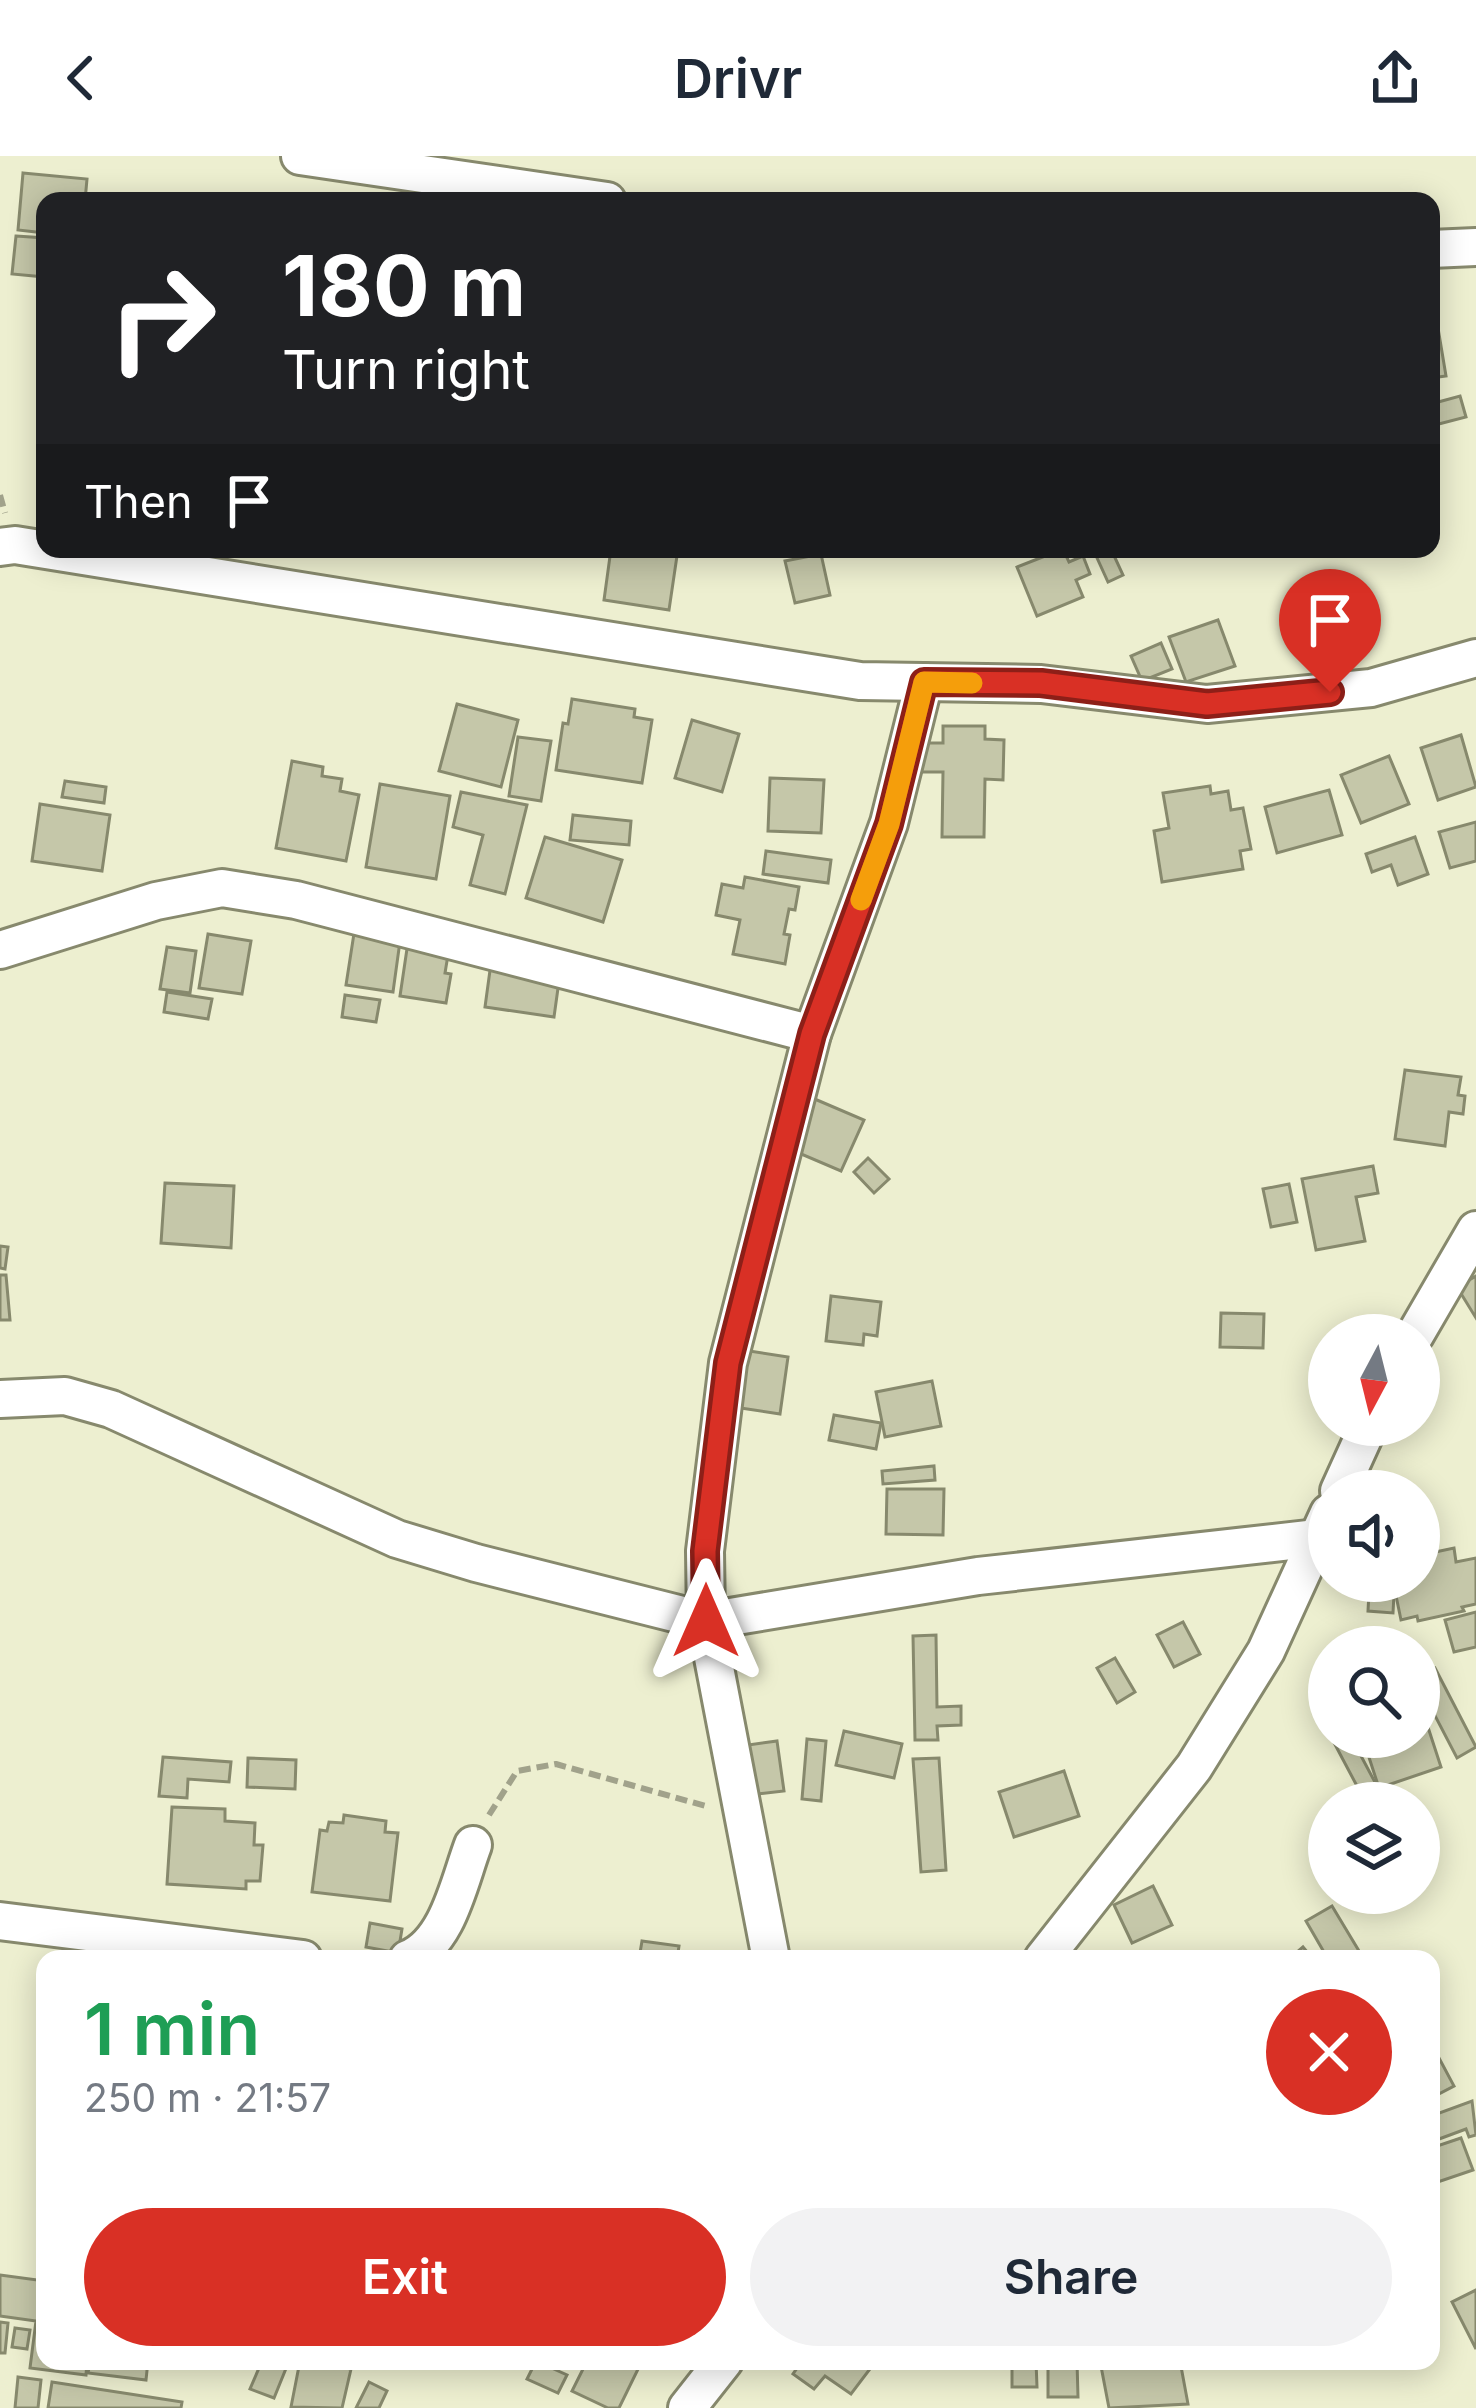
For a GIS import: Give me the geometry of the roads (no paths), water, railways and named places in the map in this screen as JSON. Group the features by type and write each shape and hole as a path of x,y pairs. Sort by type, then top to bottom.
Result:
{"street":[{"path":"300,156 546,192"},
{"path":"1440,249 1476,247"},
{"path":"0,547 36,548"},
{"path":"100,558 860,681 1041,683 1207,704 1371,688 1476,658"},
{"path":"769,1950 706,1621 705,1551 728,1363 812,1034 889,824 924,682"},
{"path":"0,950 156,901 222,888 296,900 812,1034"},
{"path":"1427,1314 1476,1230"},
{"path":"0,1400 65,1396 111,1409 397,1539 706,1621 1308,1528"},
{"path":"1050,1950 1194,1767 1266,1651 1308,1559"},
{"path":"423,1950 440,1931 473,1845"},
{"path":"0,1921 231,1950"},
{"path":"687,2408 717,2370"}]}
